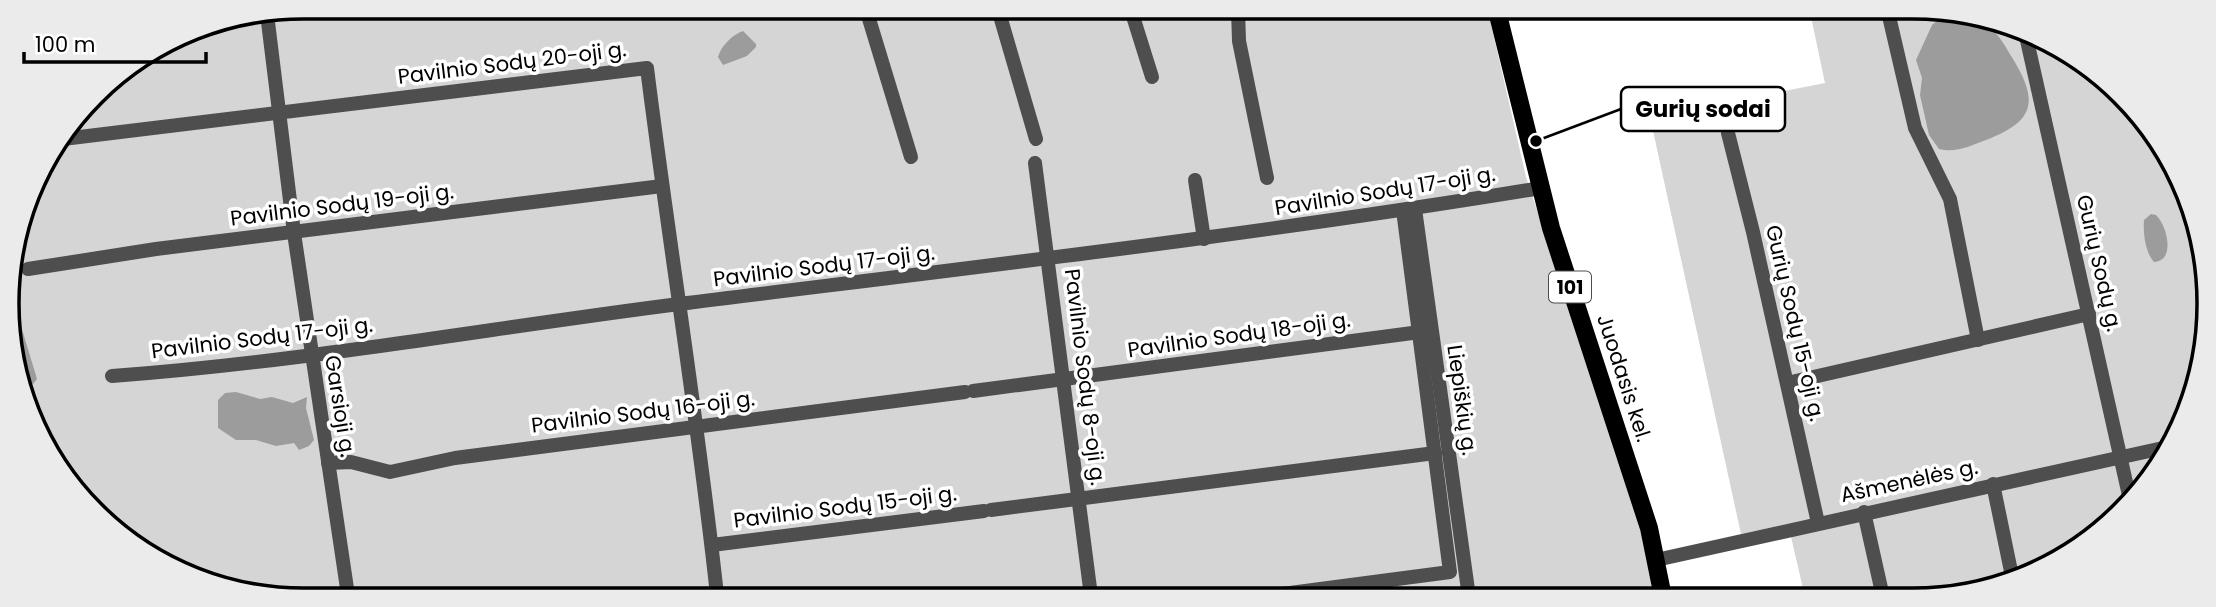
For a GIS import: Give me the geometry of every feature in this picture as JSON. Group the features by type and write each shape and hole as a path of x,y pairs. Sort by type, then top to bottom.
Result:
{"main road":[{"name":"Juodasis kel.","path":"1499,19 1554,238 1640,498 1661,588"}],"street":[{"path":"869,19 911,157"},
{"path":"1001,19 1035,139"},
{"path":"1134,19 1152,77"},
{"path":"1238,19 1239,41 1267,177"},
{"path":"1890,19 1915,128 1950,199 1978,340"},
{"name":"Garsioji g.","path":"268,22 294,233 347,588"},
{"name":"Gurių Sodų g.","path":"2033,47 2128,489"},
{"name":"Pavilnio Sodų 20-oji g.","path":"73,138 647,68 717,588"},
{"name":"Gurių Sodų 15-oji g.","path":"1728,133 1818,523"},
{"name":"Pavilnio Sodų 8-oji g.","path":"1035,163 1090,588"},
{"path":"1195,180 1204,239"},
{"name":"Pavilnio Sodų 19-oji g.","path":"28,269 156,249 662,186"},
{"name":"Pavilnio Sodų 17-oji g.","path":"111,376 197,370 678,305 1049,260 1541,188"},
{"path":"1328,588 1450,572 1420,332 1409,209"},
{"name":"Liepiškių g.","path":"1409,209 1468,588"},
{"path":"1787,383 2089,314"},
{"name":"Pavilnio Sodų 18-oji g.","path":"1064,380 1420,332"},
{"name":"Pavilnio Sodų 16-oji g.","path":"328,463 351,462 390,472 455,458 1064,380"},
{"name":"Ašmenėlės g.","path":"1656,560 2157,449"},
{"name":"Pavilnio Sodų 15-oji g.","path":"712,545 1435,453"},
{"path":"1993,484 2012,570"},
{"path":"1864,512 1881,588"}],"shaded area":[{"path":"304,19 1490,19 1526,177 1640,522 1654,588 304,588 266,585 212,573 161,550 116,517 78,477 57,446 34,395 29,377 20,322 22,266 29,230 41,195 57,161 90,116 130,78 161,57 212,34 248,25"},
{"path":"1811,19 1931,20 2004,34 2055,57 2070,67 2100,90 2126,116 2159,161 2182,212 2194,266 2196,322 2182,395 2159,446 2126,491 2086,529 2055,550 2004,573 1931,587 1803,588 1788,524 1741,534 1650,117 1825,83"},
{"path":"1937,21 1992,31 2005,46 2022,74 2029,99 2022,118 2014,126 1963,148 1939,149 1929,135 1920,95 1922,78 1916,60 1932,25"},
{"path":"743,31 756,47 747,56 723,65 718,57 722,49 731,38"},
{"path":"2151,214 2160,220 2167,242 2165,256 2154,262 2147,248 2144,231 2144,220"},
{"path":"20,325 37,379 33,384 25,359"},
{"path":"236,392 260,399 272,397 293,403 307,397 306,408 314,440 309,446 299,450 294,443 276,446 256,440 236,440 218,428 218,400 225,393"}],"place":[{"name":"Gurių sodai","path":"1536,141"}]}
